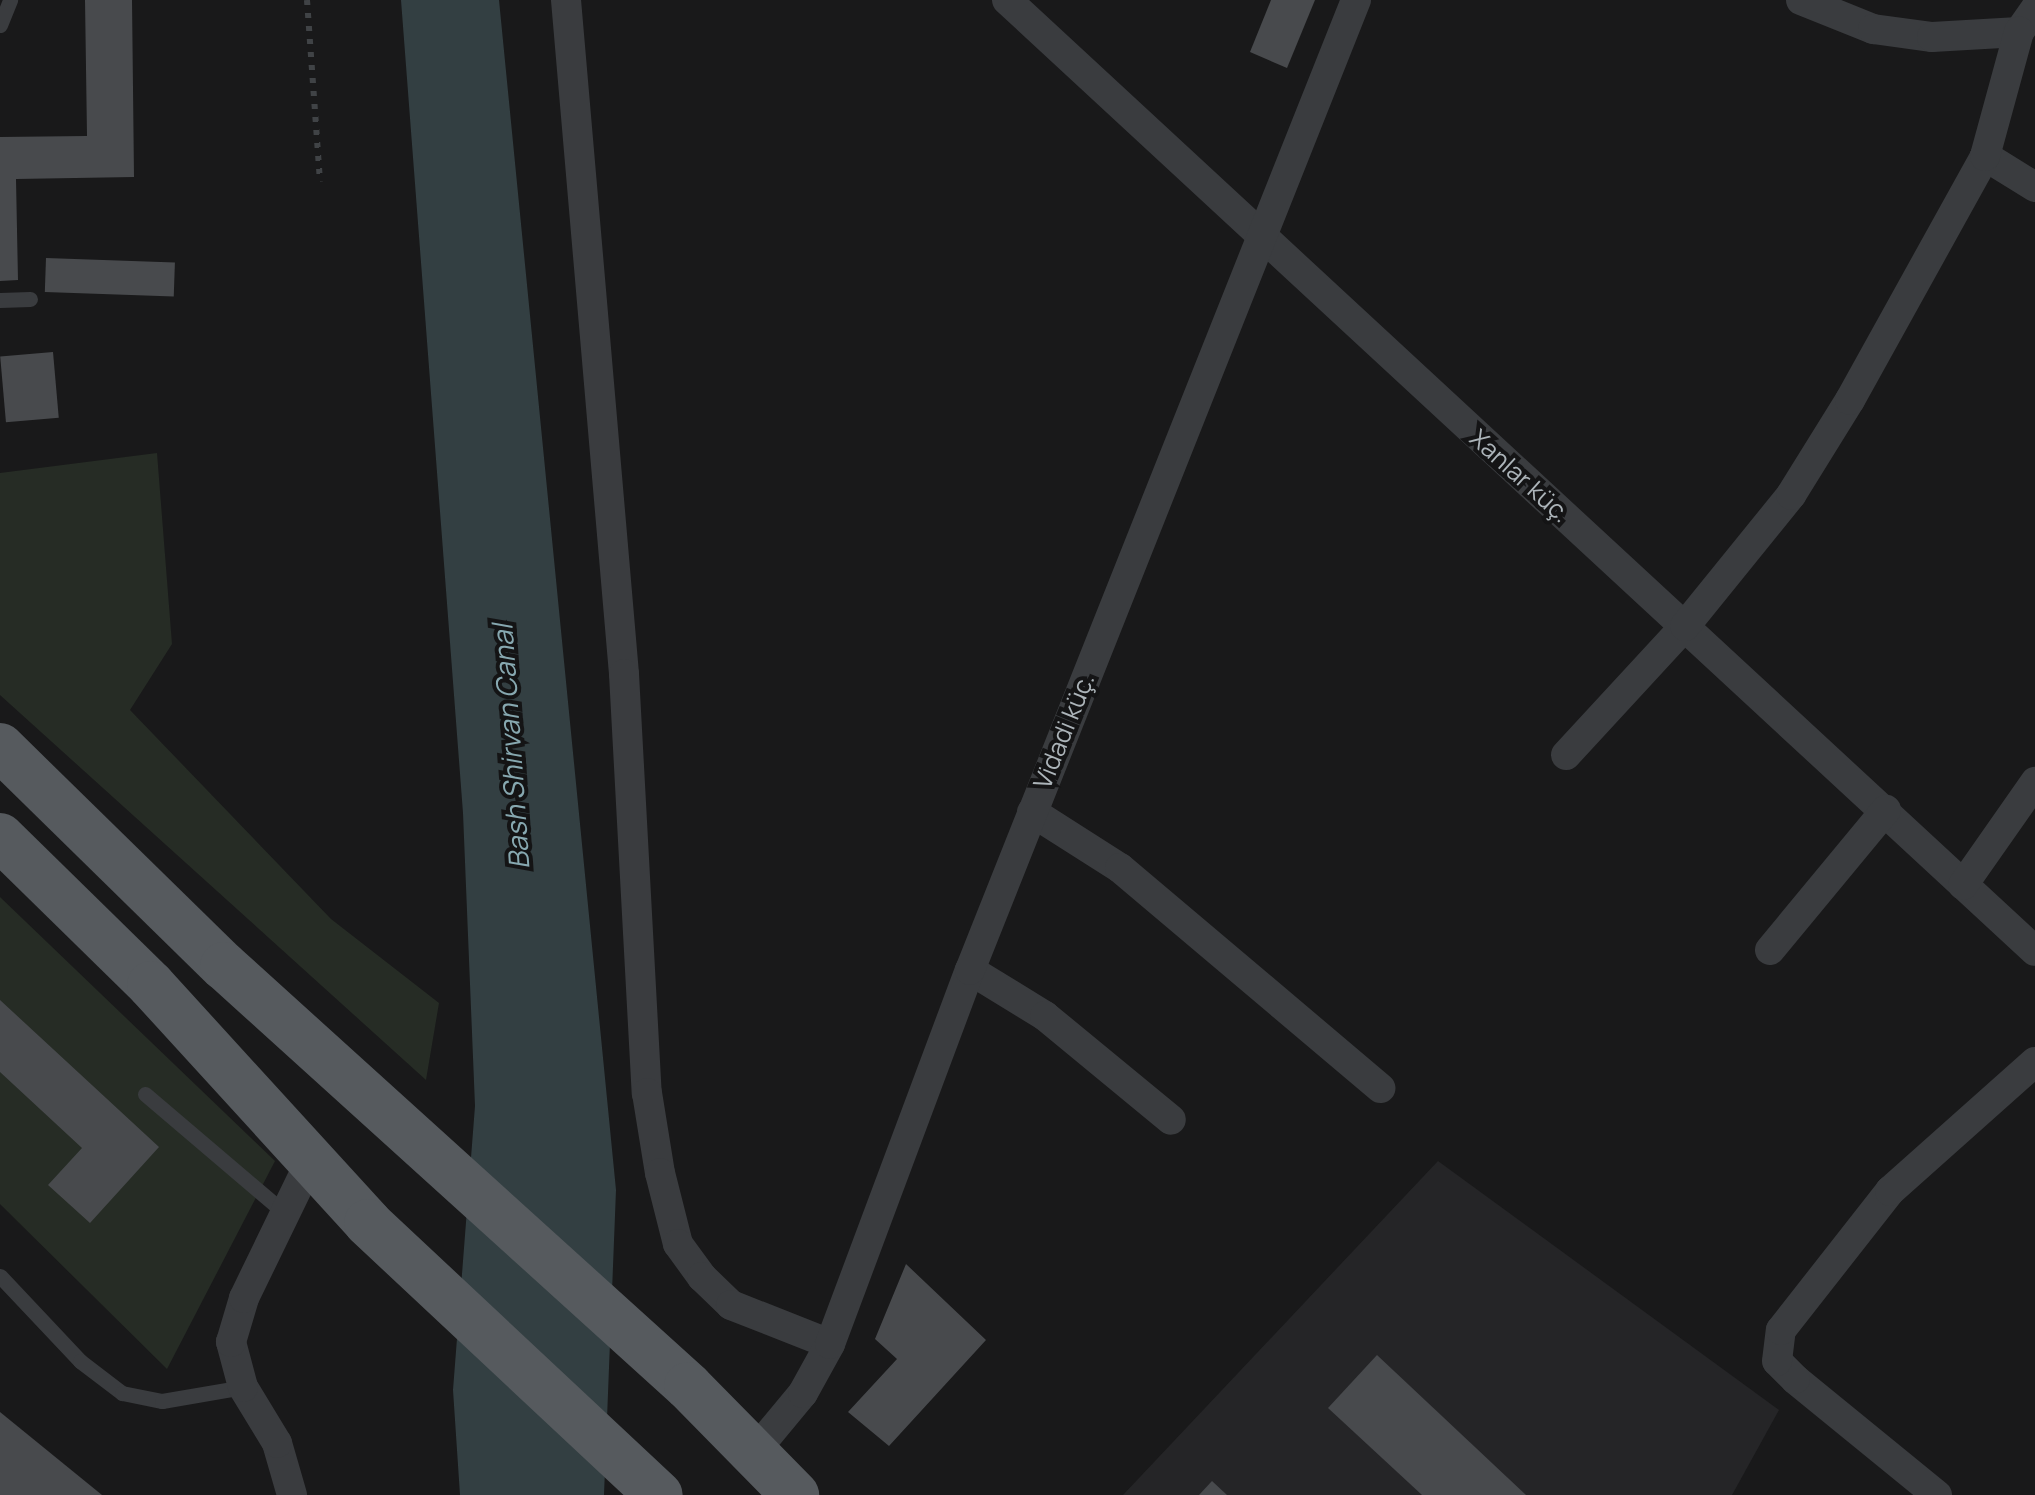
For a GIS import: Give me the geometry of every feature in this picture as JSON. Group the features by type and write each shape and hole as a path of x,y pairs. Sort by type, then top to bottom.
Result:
{"main road":[{"path":"0,748 328,1060 688,1386 795,1495"},
{"path":"0,838 151,985 368,1223 659,1495"}],"street":[{"path":"566,0 624,674 646,1092 660,1173 678,1244 702,1277 731,1305 830,1344"},
{"name":"Xanlar küç.","path":"1006,0 1260,240 1886,810 2035,951"},
{"name":"Vidadi küç.","path":"755,1451 803,1393 830,1344 970,970 1356,0"},
{"path":"1566,755 1685,626 1791,494 1985,156 2027,21 1932,37 1873,29 1800,0"},
{"path":"1985,156 2035,187"},
{"path":"1963,885 2035,782"},
{"path":"1770,950 1886,810"},
{"path":"1032,812 1120,868 1380,1088"},
{"path":"970,970 1045,1016 1171,1120"},
{"path":"1936,1495 1777,1361 1782,1330 1890,1191 2035,1062"},
{"path":"292,1495 277,1444 243,1387 231,1342 244,1298 310,1162"}],"lane":[{"path":"0,24 10,0"},
{"path":"0,300 30,299"},
{"path":"145,1094 286,1213"},
{"path":"0,1276 80,1361 122,1394 162,1401 243,1387"}],"path":[{"path":"307,0 320,182"}],"shaded area":[{"path":"157,453 172,644 130,710 331,919 439,1003 426,1080 0,695 0,473"},
{"path":"0,897 275,1161 167,1369 0,1204"},
{"path":"1438,1161 1779,1410 1732,1495 1123,1495"}],"water":[{"name":"Bash Shirvan Canal","path":"401,0 499,0 616,1190 604,1495 460,1495 453,1390 475,1106 463,813"}],"building":[{"path":"85,0 132,0 134,177 16,179 18,280 0,281 0,137 87,136"},
{"path":"1271,0 1315,0 1287,68 1250,52"},
{"path":"46,258 175,263 174,296 45,292"},
{"path":"53,352 59,418 6,422 0,357"},
{"path":"0,1000 159,1147 90,1223 48,1185 82,1148 0,1072"},
{"path":"906,1264 986,1340 889,1446 848,1412 897,1359 875,1339"},
{"path":"1377,1355 1526,1495 1422,1495 1328,1408"},
{"path":"0,1412 102,1495 0,1495"},
{"path":"1212,1481 1227,1495 1199,1495"}]}
